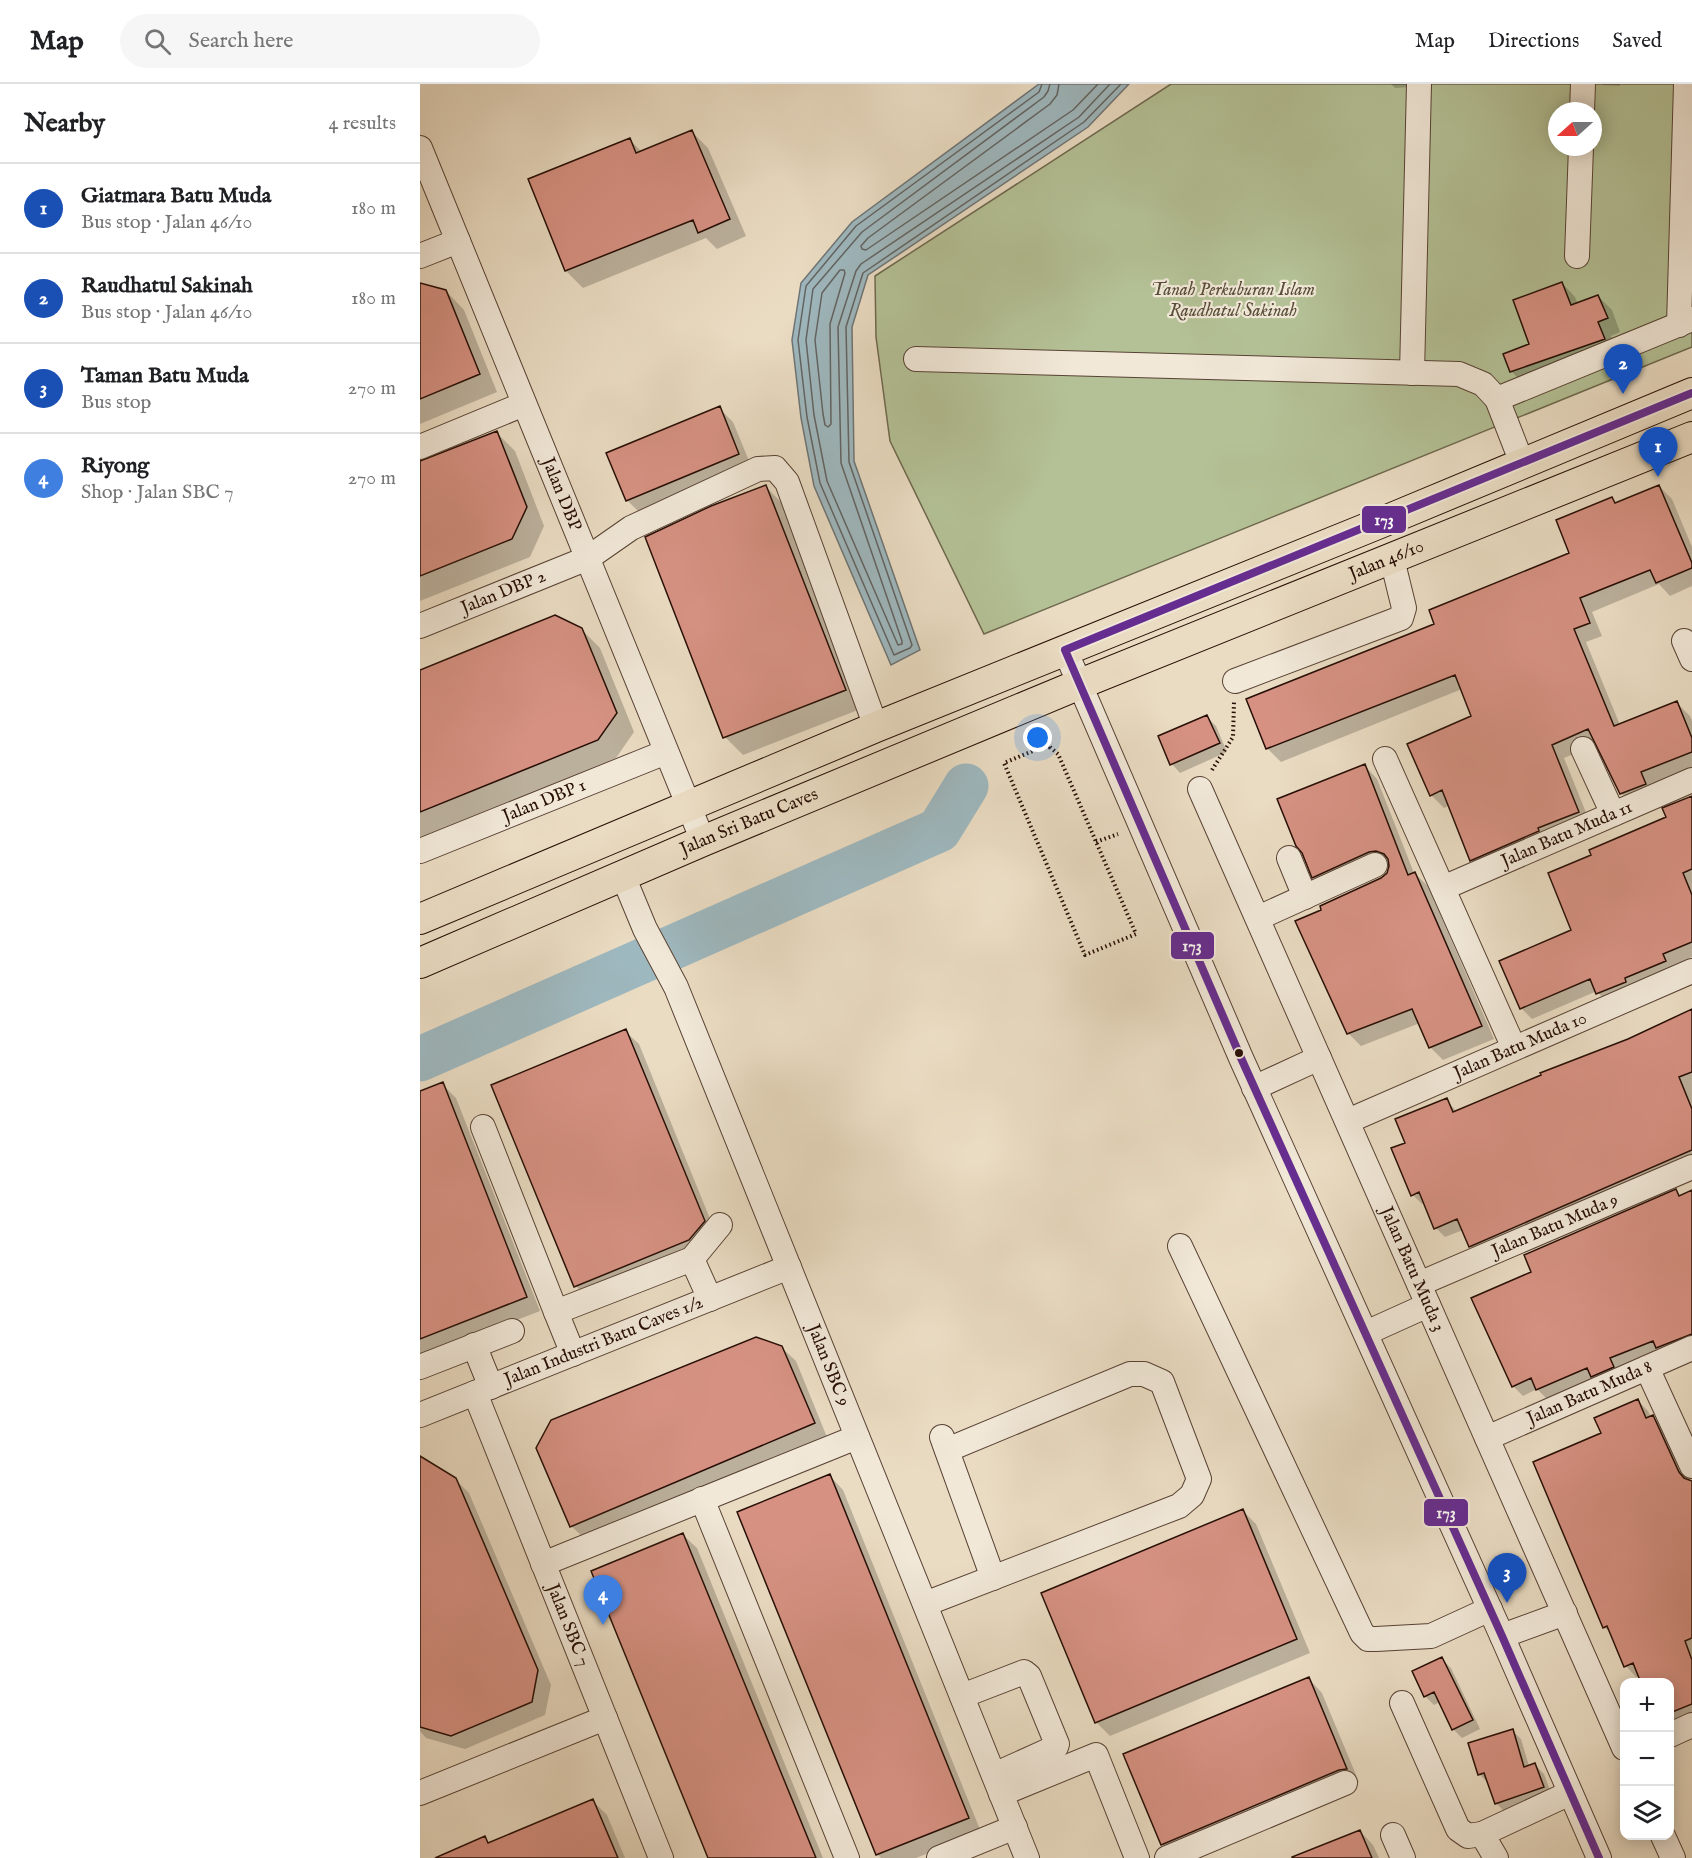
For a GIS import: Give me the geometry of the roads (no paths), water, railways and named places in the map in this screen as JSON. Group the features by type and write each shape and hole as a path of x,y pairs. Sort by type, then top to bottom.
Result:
{"main road":[{"name":"Jalan 46/10","path":"1065,650 1692,393"},
{"name":"Jalan 46/10","path":"1080,684 1692,437"},
{"path":"420,919 1065,650"},
{"name":"Jalan Sri Batu Caves","path":"420,963 703,841 1080,684"}],"street":[{"path":"1412,373 1419,84"},
{"path":"1582,102 1583,84"},
{"path":"1497,399 1685,322 1686,84"},
{"name":"Jalan DBP","path":"420,148 703,841"},
{"path":"1577,256 1581,156"},
{"path":"420,256 458,241"},
{"path":"916,358 1459,374 1483,384 1497,399 1522,463"},
{"path":"420,447 524,404"},
{"name":"Jalan DBP 2","path":"420,626 588,558 631,528 758,469 774,468 787,482 876,727"},
{"path":"1235,681 1401,618 1404,608 1392,559"},
{"path":"1065,650 1254,1088 1490,1609 1599,1858"},
{"path":"1583,749 1613,814"},
{"name":"Jalan DBP 1","path":"420,851 666,752"},
{"path":"1385,759 1514,1048"},
{"name":"Jalan Batu Muda 11","path":"1443,888 1692,780"},
{"name":"Jalan Batu Muda 3","path":"1200,789 1620,1739"},
{"path":"1289,858 1305,897"},
{"path":"1258,918 1375,865"},
{"name":"Jalan SBC 9","path":"624,876 645,929 676,987 1027,1858"},
{"name":"Jalan Batu Muda 10","path":"1348,1121 1692,970"},
{"path":"1254,1088 1319,1058"},
{"path":"483,1126 573,1354"},
{"name":"Jalan Batu Muda 9","path":"1366,1333 1424,1295 1692,1167"},
{"path":"556,1312 692,1259 720,1225"},
{"path":"1180,1246 1362,1633 1368,1639 1431,1636 1490,1609"},
{"path":"692,1259 710,1299"},
{"name":"Jalan Industri Batu Caves 1/2","path":"423,1407 483,1390 789,1267"},
{"path":"420,1367 512,1331"},
{"name":"Jalan SBC 7","path":"474,1346 483,1390 543,1564 661,1858"},
{"name":"Jalan Batu Muda 8","path":"1488,1438 1692,1348"},
{"path":"1647,1368 1692,1466"},
{"path":"925,1604 993,1578 1179,1506 1192,1495 1199,1479 1162,1382 1144,1374 1130,1374 945,1444 993,1578"},
{"path":"543,1564 857,1437"},
{"path":"702,1499 847,1858"},
{"path":"1502,1636 1564,1613"},
{"path":"962,1696 1024,1672 1029,1676 1057,1744 1056,1747 997,1784"},
{"path":"1402,1702 1458,1829 1468,1836 1482,1834 1570,1793"},
{"path":"420,1793 605,1718"},
{"path":"1674,1733 1692,1725"},
{"path":"997,1784 1096,1755 1137,1858"},
{"path":"1167,1858 1345,1783"},
{"path":"939,1858 1015,1827"},
{"path":"1482,1834 1496,1858"},
{"path":"1393,1835 1403,1858"},
{"path":"1665,1840 1673,1858"}],"water":[{"path":"1039,84 1129,84 1088,127 868,275 852,327 854,461 920,650 891,665 814,486 801,418 792,340 801,283 852,222"}],"waterway":[{"path":"420,1059 939,830 966,786"}],"place":[{"name":"Raudhatul Sakinah","path":"1623,394"},
{"name":"Giatmara Batu Muda","path":"1658,477"},
{"name":"Taman Batu Muda","path":"1507,1603"},
{"name":"Riyong","path":"603,1625"}],"park label":[{"name":"Tanah Perkuburan Islam Raudhatul Sakinah","path":"1233,300"}]}
